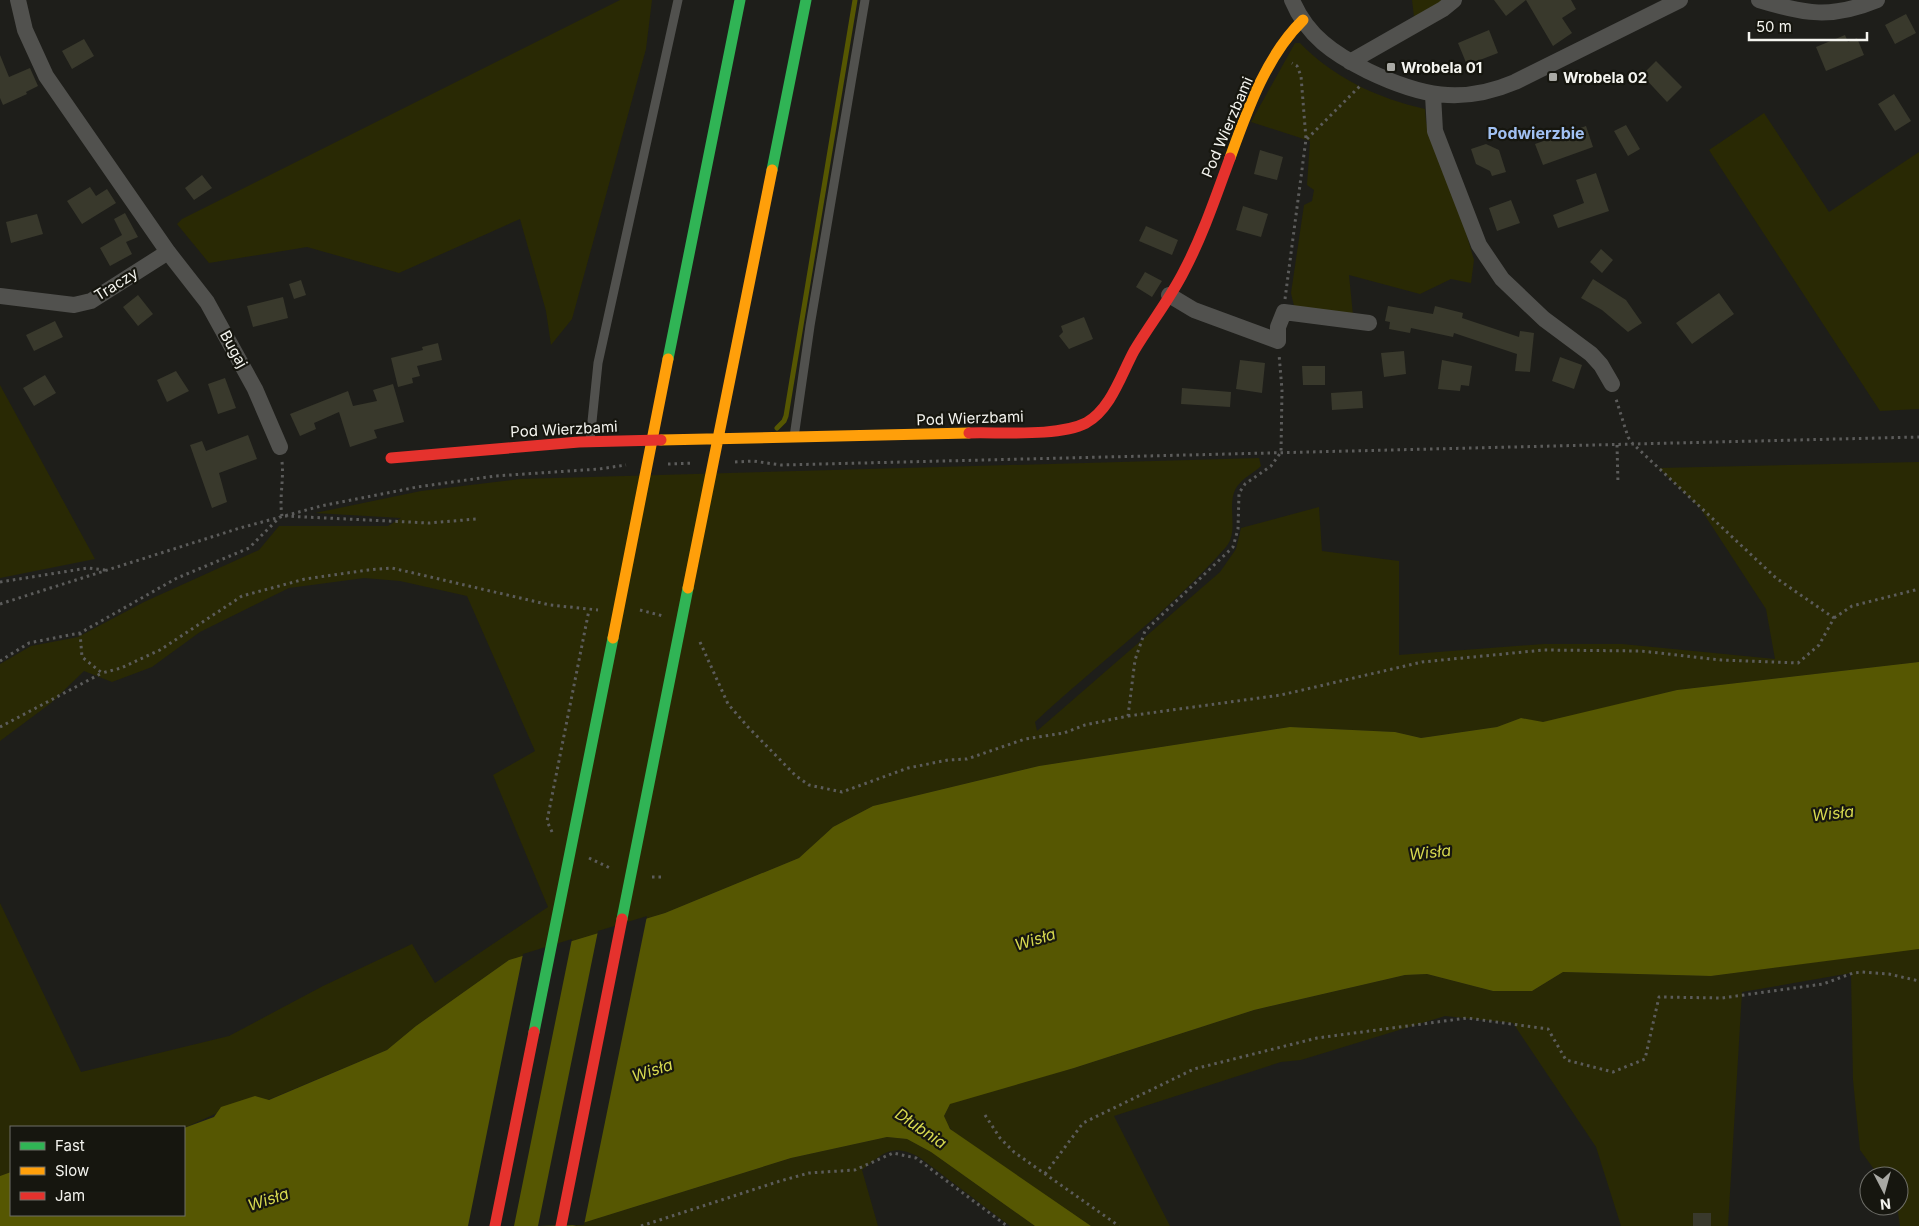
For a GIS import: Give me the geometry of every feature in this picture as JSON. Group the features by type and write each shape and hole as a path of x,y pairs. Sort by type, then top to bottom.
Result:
{"main road":[{"path":"496,1226 740,0"},
{"path":"561,1226 806,0"},
{"name":"Pod Wierzbami","path":"391,458 590,441 1056,431 1080,427 1093,420 1106,404 1134,350 1170,295 1190,260 1247,110 1276,54 1290,32 1303,20"}],"street":[{"name":"Bugaj","path":"18,0 25,30 46,76 168,252 198,289 238,355 272,423 280,447"},
{"path":"1292,0 1303,20 1324,44 1350,62 1402,87 1432,95 1461,96 1502,88 1680,0"},
{"path":"1350,62 1444,9 1454,0"},
{"path":"1759,0 1795,11 1816,14 1854,10 1877,0"},
{"path":"1432,95 1435,130 1480,245 1502,280 1544,319 1590,354 1601,365 1612,384"},
{"name":"Traczy","path":"0,296 74,305 91,300 168,252"},
{"path":"1170,295 1194,310 1278,341 1278,327 1284,312 1369,324"}],"lane":[{"path":"590,441 598,363 678,0"},
{"path":"794,438 810,326 865,0"}],"path":[{"path":"1276,54 1297,66 1301,76 1306,139 1284,312"},
{"path":"1306,139 1363,83"},
{"path":"1128,716 1135,660 1145,631 1233,546 1238,529 1239,493 1245,484 1271,466 1281,452 1282,390 1278,341"},
{"path":"1612,384 1628,437 1633,444 1776,578 1834,618"},
{"path":"734,462 753,461 780,465 1919,437"},
{"path":"1617,445 1618,484"},
{"path":"280,447 284,482 280,504 282,516"},
{"path":"660,464 697,463"},
{"path":"0,604 282,516 354,498 495,476 632,464"},
{"path":"0,661 29,643 80,633 177,578 252,546 282,516 429,523 476,520"},
{"path":"0,582 88,568 106,570"},
{"path":"0,727 102,673 121,668 160,650 242,596 305,579 392,568 550,605 606,610"},
{"path":"698,640 703,646 728,704 748,727 796,776 809,784 842,792 908,768 948,760 968,760 1025,739 1064,733 1085,725 1128,716 1281,695 1422,662 1544,650 1641,651 1721,660 1798,663 1819,645 1834,618 1852,606 1919,589"},
{"path":"632,610 665,616"},
{"path":"80,633 82,657 102,673"},
{"path":"1045,1174 1083,1123 1194,1068 1317,1038 1466,1018 1548,1029 1566,1060 1613,1072 1645,1059 1659,997 1722,998 1823,984 1853,973 1862,972 1889,974 1919,981"},
{"path":"985,1115 1007,1145 1119,1226"},
{"path":"641,1226 809,1173 855,1170 894,1153 916,1158 1007,1226"}],"shaded area":[{"path":"620,0 652,0 646,49 572,319 551,345 546,311 520,219 399,273 307,247 209,263 177,224 182,219"},
{"path":"1412,0 1444,0 1414,17"},
{"path":"1295,43 1300,43 1327,67 1357,85 1390,99 1425,109 1426,122 1460,212 1474,260 1471,283 1451,279 1420,294 1349,275 1353,315 1294,306 1291,293 1304,205 1312,201 1314,190 1307,185 1310,141 1251,122"},
{"path":"1764,113 1829,212 1919,152 1919,409 1880,411 1709,150"},
{"path":"0,385 95,559 0,578"},
{"path":"1259,458 1261,466 1242,481 1235,490 1232,506 1232,532 1226,547 1204,571 1157,615 1035,722 1037,731 1220,572 1236,549 1241,528 1319,507 1322,551 1399,561 1399,655 1544,644 1622,644 1775,659 1766,609 1700,508 1659,468 1919,462 1919,662 1677,690 1543,723 1521,718 1497,727 1421,738 1395,732 1290,727 1039,766 873,806 833,827 799,858 665,913 509,960 416,1026 387,1050 268,1100 255,1096 185,1128 185,1126 10,1126 10,1172 0,1176 0,903 81,1072 229,1036 323,986 412,944 435,983 548,907 493,775 535,751 467,596 400,581 364,578 289,588 200,632 152,667 112,682 84,671 51,703 0,741 0,664 31,646 78,637 144,602 259,550 279,526 388,526 401,518 315,513 421,491 520,479"},
{"path":"1919,948 1919,1226 1900,1226 1898,1216 1909,1216 1909,1166 1872,1166 1860,1150 1853,1080 1851,973 1742,992 1728,1226 1621,1226 1596,1147 1513,1023 1445,1016 1301,1060 1281,1062 1114,1116 1170,1226 1091,1226 955,1134 946,1123 944,1116 950,1104 955,1100 1074,1068 1254,1010 1405,975 1427,974 1493,991 1532,991 1563,972 1711,976"},
{"path":"887,1137 907,1139 931,1152 1035,1226 1010,1226 919,1157 894,1150 882,1155 862,1170 878,1226 573,1226 791,1158"}],"water":[{"path":"1919,662 1919,949 1711,976 1563,972 1532,991 1493,991 1427,974 1405,975 1254,1010 1074,1068 950,1104 944,1116 950,1129 1091,1226 1035,1226 931,1152 907,1139 887,1137 791,1158 573,1226 0,1226 0,1176 10,1172 10,1216 185,1216 185,1128 214,1117 221,1107 255,1096 269,1100 387,1050 416,1026 509,960 665,913 799,858 833,827 873,806 1039,766 1290,727 1395,732 1421,738 1497,727 1521,718 1543,722 1677,690"}],"pier":[{"path":"647,916 584,1225 538,1226 598,931"},
{"path":"572,939 514,1226 468,1226 523,954"}],"building":[{"path":"1494,0 1526,0 1506,16"},
{"path":"1526,0 1571,0 1576,9 1562,18 1572,33 1553,46"},
{"path":"1906,14 1916,33 1895,44 1885,25"},
{"path":"1489,30 1498,53 1467,65 1458,43"},
{"path":"1845,35 1848,42 1857,38 1864,55 1826,71 1816,47"},
{"path":"84,39 94,56 72,69 62,51"},
{"path":"0,55 9,77 30,68 38,86 26,92 27,94 3,105 0,98"},
{"path":"1656,61 1682,87 1667,102 1642,75"},
{"path":"1894,94 1911,121 1895,131 1878,104"},
{"path":"1626,125 1640,149 1628,156 1614,131"},
{"path":"1586,126 1593,147 1543,165 1535,144"},
{"path":"1486,144 1499,150 1506,172 1492,176 1490,171 1476,164 1471,149"},
{"path":"1260,150 1283,157 1277,180 1254,174"},
{"path":"1596,173 1609,211 1558,228 1553,215 1584,203 1576,180"},
{"path":"202,175 212,188 194,200 185,188"},
{"path":"90,187 96,196 107,189 116,203 82,224 67,201"},
{"path":"1511,200 1520,223 1497,231 1489,208"},
{"path":"1243,206 1268,214 1261,237 1236,230"},
{"path":"125,213 138,237 126,242 132,254 110,266 100,248 122,235 114,219"},
{"path":"37,214 43,234 11,243 6,222"},
{"path":"1146,226 1178,240 1172,255 1139,241"},
{"path":"1601,249 1613,260 1602,273 1590,262"},
{"path":"1145,272 1162,281 1152,297 1136,287"},
{"path":"1593,279 1626,300 1642,323 1628,332 1602,310 1581,298"},
{"path":"301,280 306,295 294,299 289,284"},
{"path":"1719,293 1734,314 1692,344 1676,323"},
{"path":"138,295 153,314 138,326 123,307"},
{"path":"283,297 288,318 253,327 247,306"},
{"path":"1388,306 1433,314 1435,306 1463,313 1462,318 1519,337 1520,331 1534,333 1530,372 1515,371 1517,354 1454,333 1453,337 1411,328 1410,333 1389,329 1390,322 1385,321"},
{"path":"1084,317 1093,339 1069,349 1059,336 1063,332 1061,326"},
{"path":"55,321 63,337 34,351 26,335"},
{"path":"438,343 442,360 417,366 420,376 412,378 413,383 398,387 391,358 423,350 422,347"},
{"path":"1404,351 1406,374 1384,377 1381,353"},
{"path":"1560,357 1582,365 1574,389 1552,381"},
{"path":"1240,360 1265,363 1262,393 1236,389"},
{"path":"1442,360 1472,366 1469,386 1461,385 1460,391 1438,389"},
{"path":"1302,366 1325,366 1325,385 1303,385"},
{"path":"176,371 189,391 167,402 157,380"},
{"path":"45,375 56,393 34,406 23,388"},
{"path":"225,378 236,408 218,414 208,384"},
{"path":"393,384 404,422 374,430 377,438 350,447 339,412 314,423 316,429 300,436 290,414 348,391 353,406 377,401 373,390"},
{"path":"1182,388 1231,392 1230,407 1181,404"},
{"path":"1362,391 1363,408 1332,410 1331,393"},
{"path":"248,435 257,459 219,473 227,502 212,508 190,445 202,441 206,451"},
{"path":"1693,1213 1711,1213 1711,1226 1693,1226"}],"waterway":[{"path":"777,428 786,416 855,0"}],"traffic: fast":[{"path":"668,359 740,0"},
{"path":"772,170 806,0"},
{"path":"622,919 688,588"},
{"path":"534,1032 613,638"}],"traffic: slow":[{"path":"1230,158 1243,122 1268,67 1278,50 1303,20"},
{"path":"688,588 772,170"},
{"path":"613,638 668,359"},
{"path":"661,440 969,433"}],"traffic: jam":[{"path":"969,433 1045,432 1074,427 1086,423 1095,417 1109,400 1134,351 1173,292 1184,271 1203,229 1230,158"},
{"path":"391,458 579,442 661,440"},
{"path":"561,1226 622,919"},
{"path":"495,1226 534,1032"}],"place":[{"name":"Wrobela 01","path":"1391,67"},
{"name":"Wrobela 02","path":"1553,77"}],"district":[{"name":"Podwierzbie","path":"1536,133"}],"water label":[{"name":"Wisła","path":"1833,813"},
{"name":"Wisła","path":"1430,852"},
{"name":"Wisła","path":"1035,939"},
{"name":"Wisła","path":"652,1070"},
{"name":"Dłubnia","path":"921,1128"},
{"name":"Wisła","path":"268,1199"}]}
